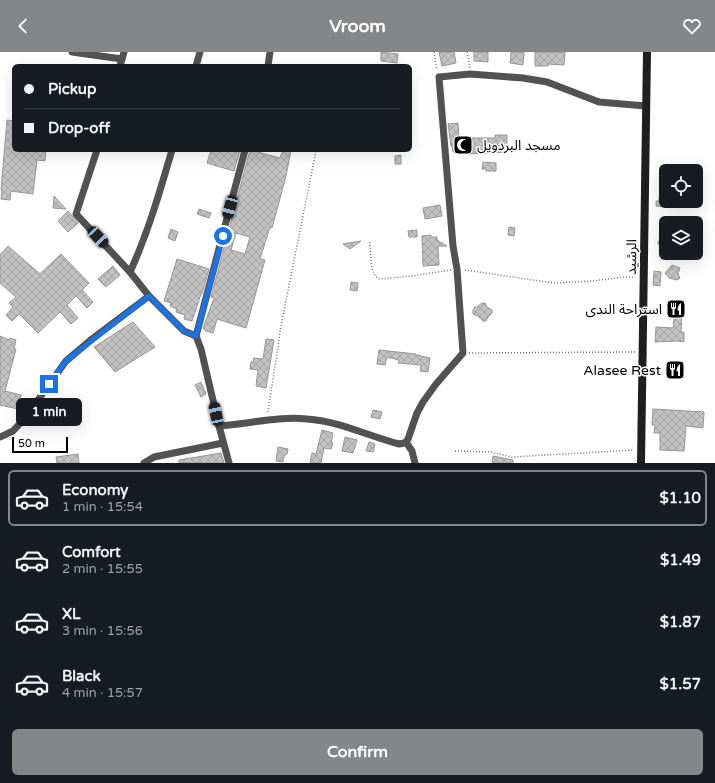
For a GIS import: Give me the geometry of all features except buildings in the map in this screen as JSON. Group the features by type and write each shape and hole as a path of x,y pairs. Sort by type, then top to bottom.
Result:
{"main road":[{"name":"الرشيد","path":"641,463 647,52"}],"street":[{"path":"72,52 122,59"},
{"path":"197,64 200,52"},
{"path":"268,64 270,52"},
{"path":"219,426 266,420 306,418 341,425 399,444 406,442 417,413 423,402 436,384 463,353 457,269 453,246 439,77 470,74 523,78 547,82 599,102 646,106"},
{"path":"96,152 76,214 130,272 149,296 184,331 196,336"},
{"path":"130,272 154,208 171,152"},
{"path":"230,463 223,443 203,356 196,336 244,152"},
{"path":"0,437 13,431 25,418 66,361 149,296"},
{"path":"406,442 412,451 415,463"},
{"path":"144,463 154,457 223,443"}],"path":[{"path":"434,52 439,77"},
{"path":"468,52 470,74"},
{"path":"266,420 282,326 316,152"},
{"path":"370,242 373,271 375,276 379,279 412,276 457,269 554,283 592,281 624,277 644,278"},
{"path":"463,353 643,352"},
{"path":"455,451 491,452 512,457 641,449"}],"place":[{"name":"مسجد البردويل","path":"463,145"},
{"name":"استراحة الندى","path":"676,309"},
{"name":"Alasee Rest","path":"675,370"}],"route":[{"path":"49,384 66,361 92,339 149,296 184,331 196,336 223,236"}]}
